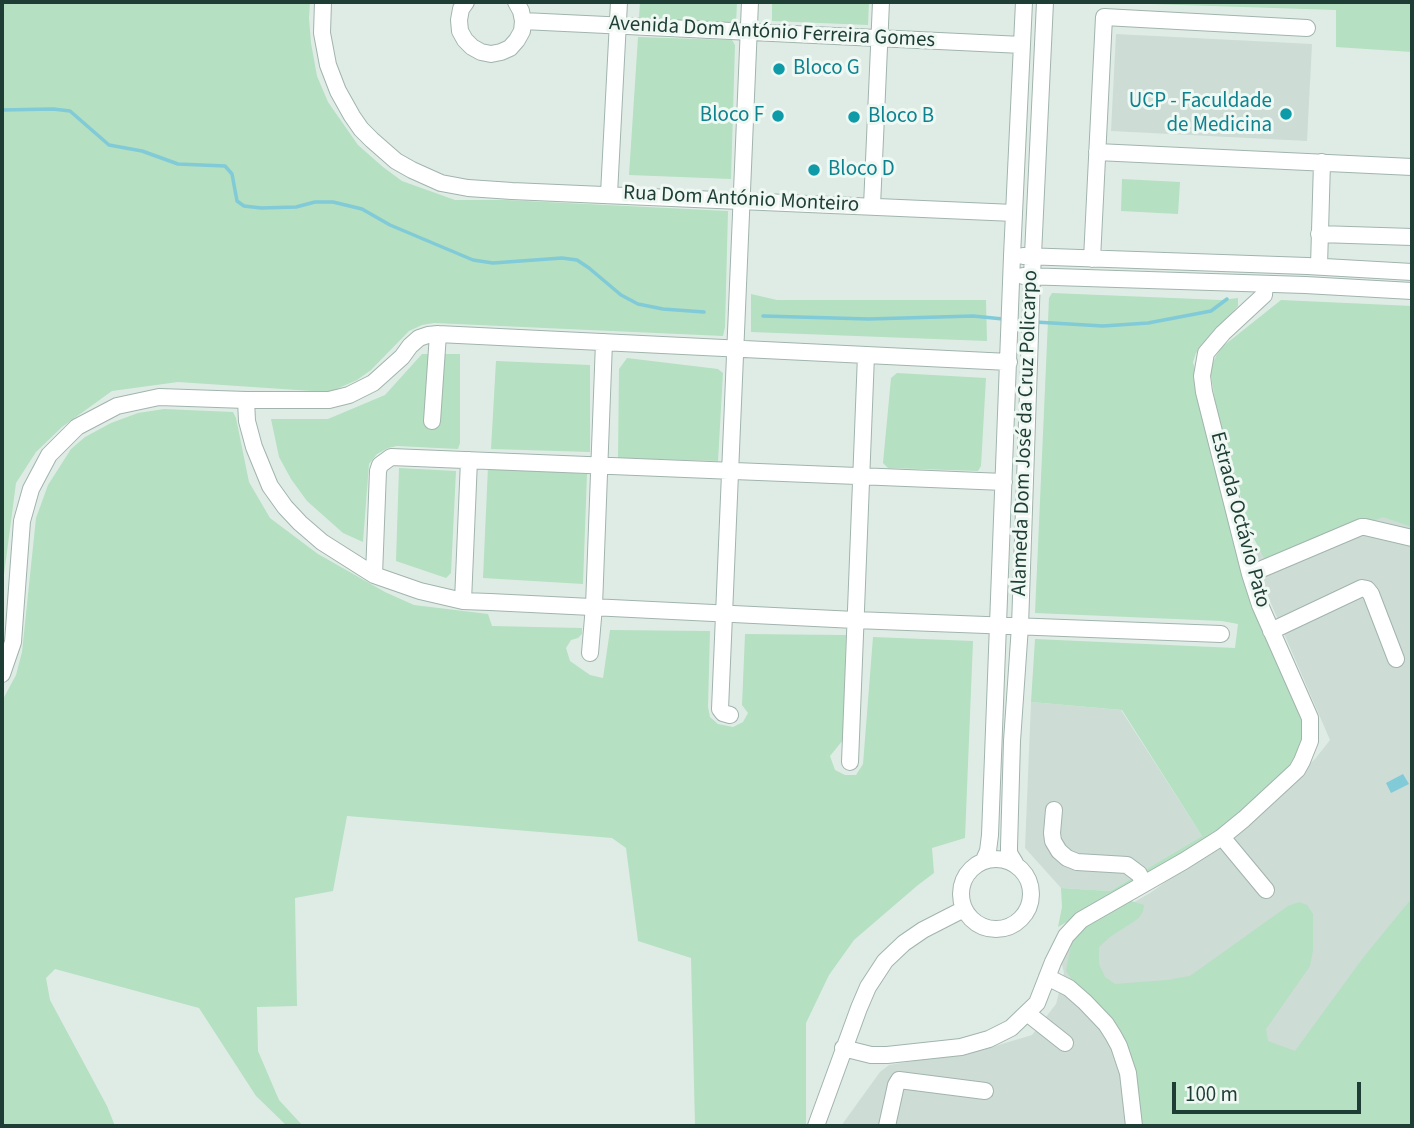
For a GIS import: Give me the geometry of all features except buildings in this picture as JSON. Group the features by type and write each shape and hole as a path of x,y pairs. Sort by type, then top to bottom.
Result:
{"street":[{"name":"Rua Dom António Monteiro","path":"323,2 322,33 328,65 344,103 361,129 384,152 412,170 441,183 468,188 1014,213"},
{"path":"466,2 461,9 460,31 472,47 491,54 510,48 522,31 521,10 516,2"},
{"path":"609,194 619,2"},
{"path":"730,715 720,709 750,2"},
{"path":"872,206 881,2"},
{"name":"Alameda Dom José da Cruz Policarpo","path":"984,860 990,835 1024,2"},
{"name":"Alameda Dom José da Cruz Policarpo","path":"1015,863 1009,853 1013,725 1020,626 1029,341 1045,2"},
{"path":"1092,259 1105,10 1307,28"},
{"name":"Avenida Dom António Ferreira Gomes","path":"523,21 1022,45"},
{"path":"1097,152 1412,167"},
{"path":"1318,267 1322,162"},
{"path":"1319,234 1412,237"},
{"path":"1012,256 1412,272"},
{"path":"1012,276 1412,291"},
{"name":"Estrada Octávio Pato","path":"843,1048 871,1055 887,1055 961,1047 989,1039 1011,1028 1037,1003 1066,936 1081,920 1222,836 1297,770 1307,750 1310,718 1260,605 1250,574 1202,376 1206,353 1223,333 1264,295 1265,284"},
{"path":"432,421 438,334"},
{"path":"2,674 13,642 22,520 31,489 49,455 78,427 117,406 159,397 329,400 349,395 373,383 419,338 438,334 1009,362"},
{"path":"590,653 604,342"},
{"path":"850,762 866,355"},
{"path":"246,400 247,421 254,447 270,486 285,507 322,542 374,575 420,591 463,601 1222,634"},
{"path":"374,575 377,480 380,465 391,457 1004,482"},
{"path":"463,601 469,460"},
{"path":"1250,574 1361,527 1412,538"},
{"path":"1271,631 1362,588 1367,589 1396,659"},
{"path":"1054,810 1053,841 1067,858 1077,862 1127,865 1139,874 1144,884"},
{"path":"1222,836 1266,890"},
{"path":"1000,858 1015,863 1026,873 1029,880 1032,895 1028,909 1018,922 1004,928 988,928 974,921 961,901 962,884 970,870 984,860 1000,858"},
{"path":"820,1124 843,1048 868,986 886,961 904,943 964,909"},
{"path":"1047,977 1069,988 1085,1002 1113,1035 1128,1073 1134,1126"},
{"path":"1027,1013 1065,1043"},
{"path":"887,1126 899,1080 985,1091"}],"shaded area":[{"path":"1116,34 1312,44 1307,141 1111,131"},
{"path":"1385,509 1412,518 1412,898 1297,1058 1153,1126 841,1126 880,1072 889,1065 982,1050 1032,1035 1056,1004 1064,973 1062,964 1067,952 1089,928 1150,893 1238,831 1315,759 1330,740 1266,592 1254,551"},
{"path":"1031,702 1121,710 1202,836 1110,891 1061,888 1025,848"}],"green space":[{"path":"2,2 310,2 311,43 317,76 328,102 358,145 402,181 455,200 728,211 723,336 434,323 409,331 371,370 357,380 332,391 178,382 112,391 62,427 36,452 16,483 2,590"},
{"path":"640,2 737,2 736,25 639,17"},
{"path":"772,2 869,2 868,25 772,21"},
{"path":"1119,2 1412,2 1412,52 1336,47 1336,10"},
{"path":"638,37 732,40 735,45 731,179 629,175"},
{"path":"1122,179 1180,182 1178,214 1121,211"},
{"path":"1052,293 1221,300 1238,298 1238,306 1196,353 1193,362 1244,573 1302,712 1303,735 1298,761 1214,835 1147,874 1145,870 1202,836 1122,710 1031,702 1035,639 1235,648 1238,624 1222,621 1035,613 1049,298"},
{"path":"751,294 777,300 986,300 987,341 751,332"},
{"path":"1281,300 1412,306 1412,527 1383,517 1265,560 1251,533 1217,414 1210,369 1222,347"},
{"path":"422,354 460,354 460,443 458,449 397,446 377,454 369,464 363,542 343,533 307,501 279,457 271,419 328,419 385,395"},
{"path":"627,358 718,369 723,373 718,461 618,458 619,369"},
{"path":"496,361 590,365 590,452 491,449"},
{"path":"897,373 986,378 981,466 978,471 888,468 883,463 891,378"},
{"path":"164,409 233,412 249,482 270,518 318,554 385,592 414,605 488,614 492,626 582,628 582,634 571,640 566,648 570,661 590,675 603,678 610,630 710,631 708,707 710,717 718,724 733,727 743,722 748,713 742,705 745,634 846,635 843,740 830,756 835,770 845,775 856,775 863,764 873,637 973,641 965,838 932,848 934,873 854,940 829,975 806,1023 806,1126 695,1126 691,958 638,941 626,848 612,838 347,816 333,891 295,898 297,1006 257,1007 258,1051 279,1100 303,1126 287,1126 256,1096 199,1008 55,969 46,978 50,1000 115,1126 2,1126 2,701 16,675 22,652 36,518 48,485 71,449 85,437 138,413"},
{"path":"488,467 587,474 583,584 483,578"},
{"path":"399,468 456,471 451,573 446,578 396,561"},
{"path":"1132,878 1135,883 1058,927 1062,907 1061,888 1110,891"},
{"path":"1412,898 1412,1126 1141,1126 1140,1097 1127,1046 1106,1011 1074,984 1066,970 1071,945 1084,927 1128,900 1144,905 1139,918 1099,947 1099,964 1105,977 1115,984 1167,980 1190,976 1288,906 1299,902 1307,905 1313,914 1310,966 1266,1029 1268,1041 1295,1051 1363,958"}],"water":[{"path":"1403,774 1409,784 1391,793 1386,783"}],"waterway":[{"path":"2,110 70,111 109,145 142,151 178,164 225,166 232,174 237,201 244,206 296,207 315,202 333,202 362,209 390,225 473,260 493,263 562,258 577,260 621,295 638,304 704,312"},
{"path":"1035,322 1103,326 1148,323 1211,311 1227,299"},
{"path":"763,316 869,319 973,316 1003,319"}],"place":[{"name":"Bloco G","path":"779,69"},
{"name":"UCP - Faculdade de Medicina","path":"1286,114"},
{"name":"Bloco F","path":"778,116"},
{"name":"Bloco B","path":"854,117"},
{"name":"Bloco D","path":"814,170"}]}
